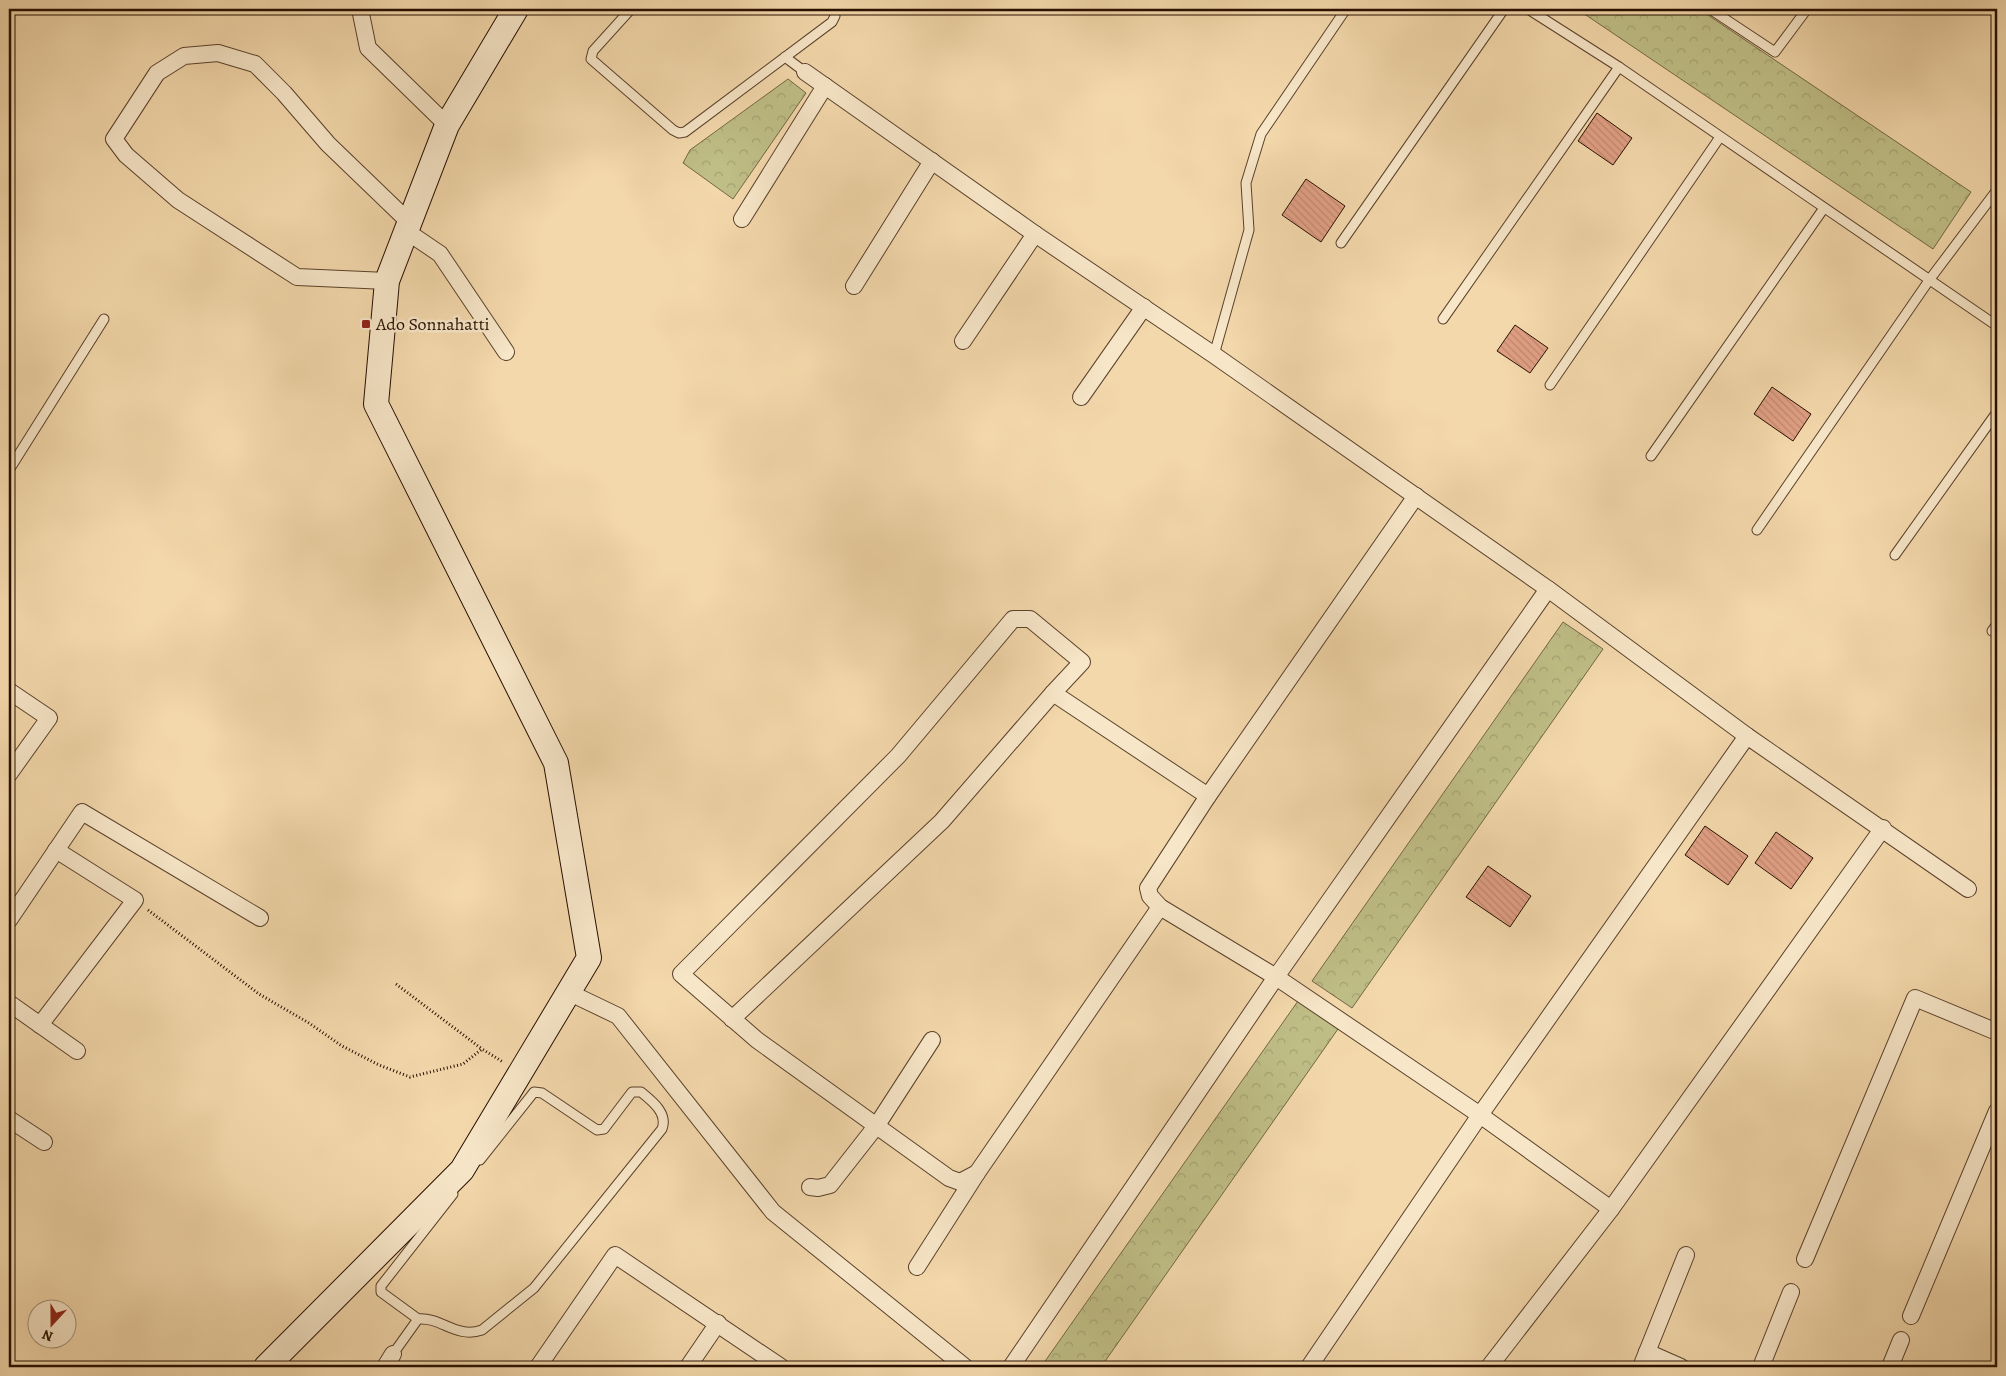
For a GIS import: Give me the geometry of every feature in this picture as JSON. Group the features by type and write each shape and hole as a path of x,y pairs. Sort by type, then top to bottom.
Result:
{"street":[{"path":"360,9 368,48 447,125"},
{"path":"266,1367 462,1170 589,958 556,763 376,404 387,281 447,125 516,9"},
{"path":"387,281 297,277 178,200 126,155 114,139 157,73 184,56 218,53 255,64 284,93 328,144 408,227 440,254 506,352"},
{"path":"805,72 1035,234 1214,355 1548,588 1747,736 1883,828 1968,889"},
{"path":"742,218 825,86"},
{"path":"854,286 932,161"},
{"path":"963,340 1035,234"},
{"path":"1081,397 1144,307"},
{"path":"1416,496 1208,796 1148,888 1150,896 1160,907 1276,977 1480,1115 1611,1209"},
{"path":"1011,1367 1276,977 1548,588"},
{"path":"732,1019 942,821 1082,662 1030,618 1013,619 898,756 681,974 732,1019 757,1040 949,1178 960,1182 977,1173"},
{"path":"9,691 49,718 9,774"},
{"path":"1053,694 1208,796"},
{"path":"1309,1367 1480,1115 1747,736"},
{"path":"9,920 82,812 260,918"},
{"path":"1490,1367 1611,1209 1883,828"},
{"path":"40,1025 135,900 56,850"},
{"path":"917,1267 977,1173 1160,907"},
{"path":"568,992 618,1016 773,1212 965,1367"},
{"path":"1805,1259 1915,998 1997,1032"},
{"path":"9,1003 77,1051"},
{"path":"810,1187 818,1188 830,1185 877,1125 932,1040"},
{"path":"1911,1316 1997,1111"},
{"path":"9,1119 44,1142"},
{"path":"538,1367 615,1255 781,1367"},
{"path":"1681,1367 1644,1360 1686,1255"},
{"path":"1761,1367 1791,1292"},
{"path":"688,1367 718,1323"},
{"path":"1890,1367 1901,1340"}],"lane":[{"path":"631,9 593,51 591,59 673,130 679,133 685,132 832,22 835,16 833,9"},
{"path":"1214,355 1249,230 1246,183 1261,134 1346,9"},
{"path":"1341,243 1504,9"},
{"path":"1528,9 1619,67 1997,326"},
{"path":"1710,9 1775,52 1806,9"},
{"path":"786,57 805,72"},
{"path":"1443,319 1619,67"},
{"path":"1550,385 1720,137"},
{"path":"1757,530 1930,279 1997,190"},
{"path":"1651,456 1824,208"},
{"path":"9,470 104,319"},
{"path":"1895,555 1997,412"},
{"path":"389,1361 418,1319 425,1318 462,1332 473,1334 482,1330 534,1288 662,1129 665,1122 654,1103 641,1092 632,1092 604,1129 597,1130 542,1093 534,1092 381,1286 381,1292 418,1319"}],"path":[{"path":"135,900 259,994 309,1023 342,1046 379,1065 410,1077 463,1064 482,1049"},
{"path":"396,984 482,1049 520,1074"}],"green space":[{"path":"1577,9 1699,9 1971,192 1933,249"},
{"path":"788,79 806,93 733,199 683,163 690,150"},
{"path":"1563,622 1603,649 1352,1008 1312,981"},
{"path":"1298,1001 1338,1029 1101,1367 1041,1367"}],"building":[{"path":"1597,113 1632,138 1613,165 1578,141"},
{"path":"1306,179 1345,206 1321,242 1282,215"},
{"path":"1515,325 1548,348 1530,373 1497,351"},
{"path":"1772,387 1811,414 1793,441 1754,414"},
{"path":"1705,826 1748,856 1728,885 1685,855"},
{"path":"1776,832 1813,858 1791,889 1755,863"},
{"path":"1488,866 1531,896 1510,927 1466,897"}],"place":[{"name":"Ado Sonnahatti","path":"366,324"}]}
